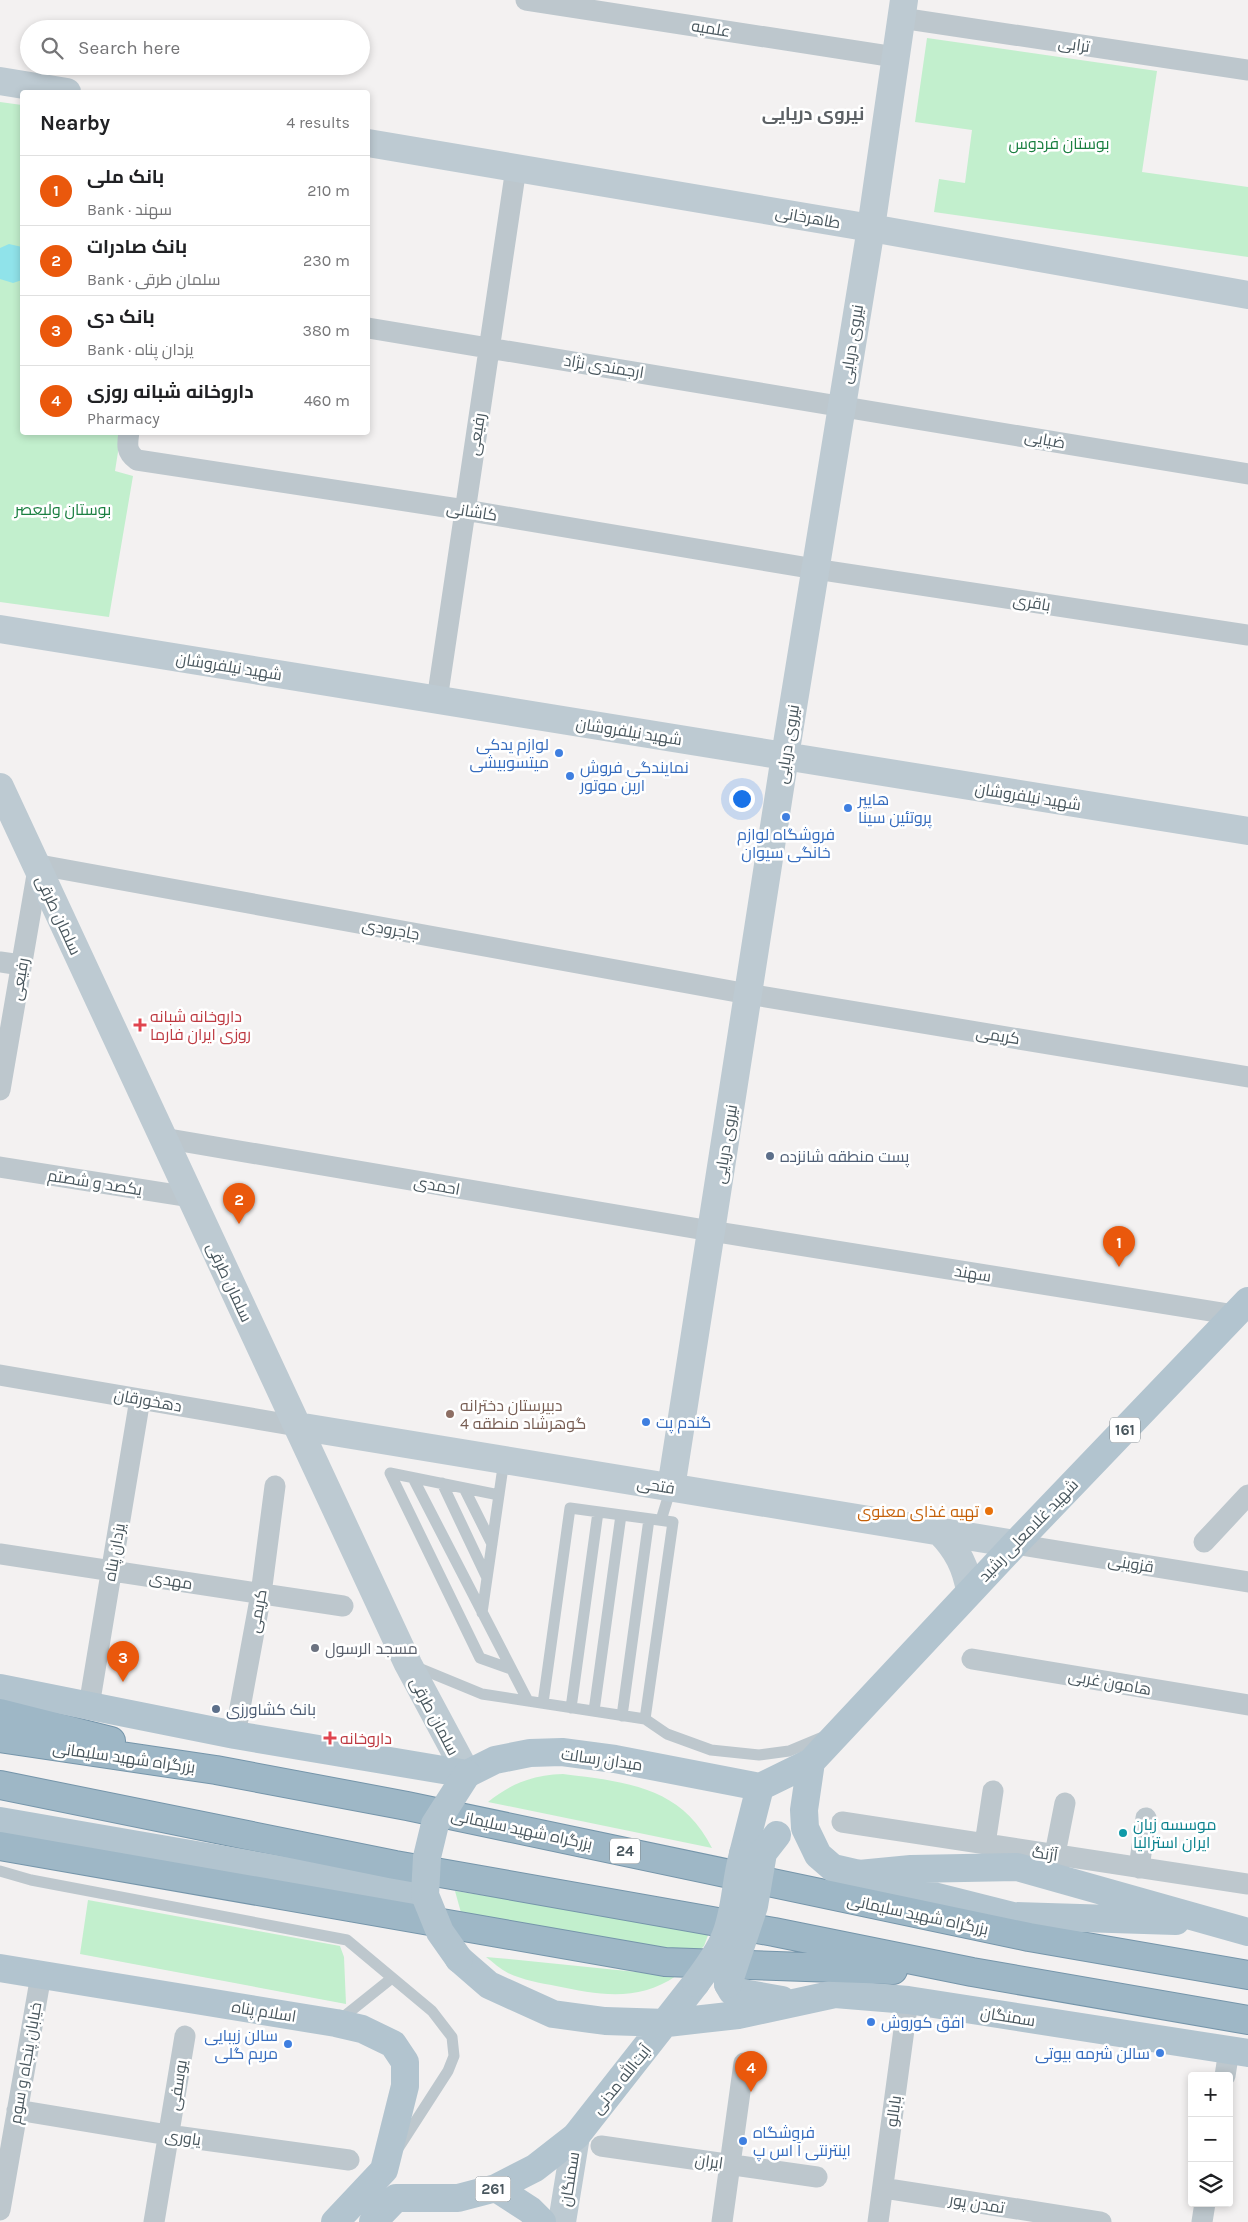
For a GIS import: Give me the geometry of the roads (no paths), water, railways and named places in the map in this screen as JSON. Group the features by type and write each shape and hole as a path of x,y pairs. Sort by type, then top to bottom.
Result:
{"highway":[{"path":"0,1713 80,1732 216,1770"},
{"name":"بزرگراه شهید سلیمانی","path":"0,1738 216,1770 407,1806 1029,1937 1248,1975"},
{"path":"0,1785 395,1865 774,1932 972,1972 1248,2020"},
{"path":"0,1846 665,1962 972,1972"}],"main road":[{"name":"نیروی دریایی","path":"671,1488 785,756 871,228 902,9"},
{"path":"0,81 55,90"},
{"name":"طاهرخانی","path":"370,143 1248,294"},
{"name":"شهید نیلفروشان","path":"3,633 437,700 1248,831"},
{"name":"سلمان طرقی","path":"2,794 408,1664 467,1774"},
{"name":"شهید غلامعلی رشید","path":"760,1787 811,1762 1014,1544 1242,1308"},
{"name":"فتحی","path":"296,1426 1014,1544"},
{"path":"940,1532 952,1545 961,1560 970,1592"},
{"path":"0,1688 235,1735 467,1774 435,1824 427,1857 425,1895 440,1932 459,1958 489,1985 553,2014 605,2021 667,2023 715,1958 731,1918 736,1878 760,1787"},
{"name":"میدان رسالت","path":"467,1774 495,1760 530,1753 562,1752 615,1759 760,1787"},
{"path":"811,1762 804,1810 805,1828 818,1855 833,1868 859,1874 882,1884 1013,1916 1210,1923"},
{"path":"0,1821 425,1895"},
{"path":"793,2002 732,1991 728,1984 754,1906 763,1853 777,1835 805,1828"},
{"path":"859,1874 911,1869 1017,1867 1178,1911 1210,1923 1248,1932"},
{"name":"اسلام پناه","path":"0,1968 336,2023 362,2029 394,2044 405,2062 405,2086 384,2170"},
{"name":"سمنگان","path":"667,2023 738,2015 835,1994 908,2000 1234,2059"},
{"name":"آیت‌الله مدنی","path":"576,2136 667,2023"},
{"name":"سمنگان","path":"562,2222 576,2136"},
{"name":"261","path":"373,2222 396,2198 458,2198 496,2188 535,2168 576,2136"},
{"path":"335,2222 384,2170"},
{"path":"496,2188 530,2210 542,2222"}],"street":[{"name":"علمیه","path":"526,0 895,57"},
{"name":"ترابی","path":"902,9 1248,70"},
{"name":"رفیعی","path":"437,700 516,168"},
{"name":"ارجمندی نژاد","path":"370,328 841,405"},
{"name":"ضیایی","path":"841,405 1248,474"},
{"name":"کاشانی","path":"129,435 127,446 130,454 137,460 465,510 816,569"},
{"name":"باقری","path":"816,569 1248,635"},
{"name":"رفیعی","path":"0,1090 22,965 36,866"},
{"name":"جاجرودی","path":"36,866 748,994"},
{"path":"0,962 22,965"},
{"name":"کریمی","path":"748,994 1248,1076"},
{"name":"احمدی","path":"163,1138 711,1231"},
{"name":"یکصد و شصتم","path":"0,1167 190,1196"},
{"name":"سهند","path":"711,1231 1242,1308"},
{"name":"دهخورقان","path":"0,1375 296,1426"},
{"name":"یزدان پناه","path":"89,1706 140,1399"},
{"name":"کریمی","path":"235,1735 261,1594 275,1486"},
{"path":"1204,1542 1248,1495"},
{"name":"قزوینی","path":"1014,1544 1248,1582"},
{"name":"مهدی","path":"0,1554 343,1606"},
{"name":"هامون غربی","path":"972,1659 1248,1706"},
{"path":"985,1844 993,1791"},
{"path":"1055,1854 1065,1803"},
{"path":"1139,1868 1146,1818"},
{"name":"آژنگ","path":"842,1822 1248,1884"},
{"name":"خیابان پنجاه و سوم","path":"0,2210 41,1974"},
{"name":"بابالو","path":"878,2222 908,2000"},
{"name":"یوسفی","path":"154,2222 184,2036"},
{"path":"722,2222 744,2063"},
{"name":"یاوری","path":"17,2110 168,2135 349,2160"},
{"name":"ایران","path":"601,2146 817,2177"},
{"name":"تمدن پور","path":"883,2188 1101,2222"},
{"path":"1202,2222 1204,2207"}],"lane":[{"path":"482,1613 504,1460"},
{"path":"499,1495 390,1473 480,1658 511,1669"},
{"path":"413,1478 528,1701"},
{"path":"442,1484 487,1578"},
{"path":"464,1488 492,1544"},
{"path":"661,1520 671,1488"},
{"path":"485,1492 496,1515"},
{"path":"543,1703 570,1508 673,1522 645,1720"},
{"path":"570,1708 598,1512"},
{"path":"594,1711 621,1515"},
{"path":"622,1716 649,1519"},
{"path":"408,1664 482,1694 645,1720 667,1734 711,1750 759,1755 789,1751 840,1730"},
{"path":"0,1872 31,1880 347,1940 432,2011 452,2037 454,2056 448,2071 384,2170"},
{"path":"336,2023 392,1978"}],"water":[{"path":"9,244 20,247 20,281 13,283 0,279 0,248"}],"place":[{"name":"لوازم یدکی میتسوبیشی","path":"559,753"},
{"name":"نمایندگی فروش ارین موتور","path":"570,776"},
{"name":"هایپر پروتئین سینا","path":"848,808"},
{"name":"فروشگاه لوازم خانگی سیوان","path":"786,817"},
{"name":"داروخانه شبانه روزی ایران فارما","path":"140,1025"},
{"name":"پست منطقه شانزده","path":"770,1156"},
{"name":"بانک صادرات","path":"239,1224"},
{"name":"بانک ملی","path":"1119,1267"},
{"name":"دبیرستان دخترانه گوهرشاد منطقه 4","path":"450,1414"},
{"name":"گندم پت","path":"646,1422"},
{"name":"تهیه غذای معنوی","path":"989,1511"},
{"name":"مسجد الرسول","path":"315,1648"},
{"name":"بانک دی","path":"123,1682"},
{"name":"بانک کشاورزی","path":"216,1709"},
{"name":"داروخانه","path":"330,1738"},
{"name":"موسسه زبان ایران استرالیا","path":"1123,1833"},
{"name":"افق کوروش","path":"871,2022"},
{"name":"سالن زیبایی مریم گلی","path":"288,2044"},
{"name":"سالن شرمه بیوتی","path":"1160,2053"},
{"name":"داروخانه شبانه روزی","path":"751,2092"},
{"name":"فروشگاه اینترنتی آ اس پ","path":"743,2141"}],"district":[{"name":"نیروی دریایی","path":"813,114"}],"park label":[{"name":"بوستان فردوس","path":"1059,143"},
{"name":"بوستان ولیعصر","path":"63,509"}]}
